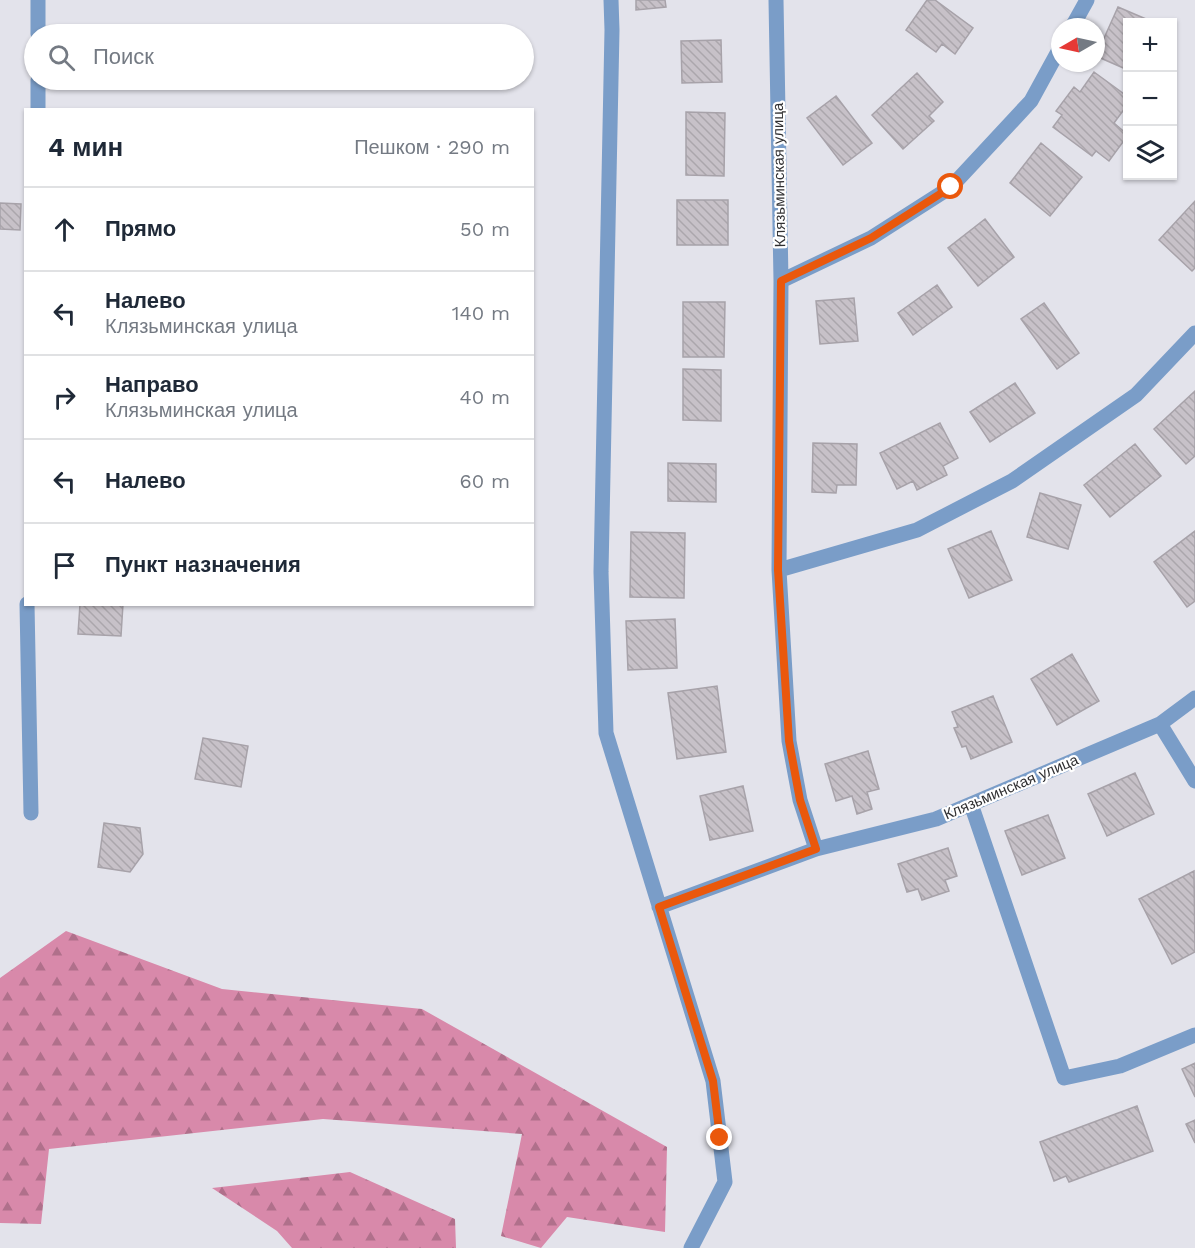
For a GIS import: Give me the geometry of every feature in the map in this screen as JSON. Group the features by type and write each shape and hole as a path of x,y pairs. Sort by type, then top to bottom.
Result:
{"street":[{"path":"38,0 38,24"},
{"path":"611,0 601,572 606,733 713,1081 725,1182 691,1248"},
{"name":"Клязьминская улица","path":"777,0 781,281 778,570 789,741 800,800 816,849"},
{"path":"1077,18 1087,0"},
{"path":"781,281 871,238 951,187 1030,101 1051,64"},
{"path":"38,90 38,108"},
{"path":"778,570 917,530 1012,481 1136,395 1195,333"},
{"path":"27,606 31,813"},
{"name":"Клязьминская улица","path":"659,907 816,849 936,819 1160,724 1195,698"},
{"path":"1160,724 1195,782"},
{"path":"971,804 1064,1078 1120,1066 1195,1035"}],"green space":[{"path":"66,931 222,989 422,1009 667,1147 665,1232 567,1217 541,1248 501,1236 522,1134 323,1119 49,1149 41,1224 0,1223 0,978"},
{"path":"350,1172 455,1219 456,1248 292,1248 277,1231 212,1188"}],"building":[{"path":"636,0 665,0 666,7 636,10"},
{"path":"927,0 935,0 973,28 955,54 942,44 936,52 906,30"},
{"path":"1118,7 1144,18 1123,18 1123,68 1105,60 1105,36"},
{"path":"721,40 722,82 682,83 681,41"},
{"path":"1094,72 1123,93 1123,111 1114,123 1123,131 1123,142 1109,161 1096,151 1092,156 1053,127 1062,115 1056,111 1074,87 1080,92"},
{"path":"917,73 943,102 929,116 934,121 903,149 872,115"},
{"path":"836,96 872,143 843,165 807,118"},
{"path":"686,112 725,113 724,176 686,175"},
{"path":"1041,143 1082,177 1050,216 1010,183"},
{"path":"677,200 728,200 728,245 677,245"},
{"path":"1195,201 1195,268 1192,271 1159,240"},
{"path":"0,203 21,204 20,230 0,229"},
{"path":"985,219 1014,257 978,286 948,248"},
{"path":"937,285 952,307 913,335 898,313"},
{"path":"854,298 858,341 820,344 816,301"},
{"path":"683,302 725,302 724,357 683,357"},
{"path":"1044,303 1079,353 1057,369 1021,319"},
{"path":"683,369 721,370 721,421 683,420"},
{"path":"1015,383 1035,413 990,442 970,412"},
{"path":"1195,391 1195,456 1186,464 1154,429"},
{"path":"940,423 958,458 943,466 947,475 917,490 913,481 897,489 880,453"},
{"path":"813,443 857,444 856,485 837,485 836,493 812,492"},
{"path":"1135,444 1161,476 1110,517 1084,485"},
{"path":"668,463 716,464 716,502 668,501"},
{"path":"1040,493 1081,505 1068,549 1027,537"},
{"path":"991,531 1012,580 969,598 948,549"},
{"path":"1195,531 1195,601 1187,607 1154,562"},
{"path":"631,532 685,533 684,598 630,597"},
{"path":"80,606 123,606 121,636 78,634"},
{"path":"675,619 677,668 628,670 626,621"},
{"path":"1072,654 1099,701 1057,725 1031,679"},
{"path":"717,686 726,752 677,759 668,693"},
{"path":"993,696 1012,742 971,759 966,746 962,747 954,728 958,727 952,712"},
{"path":"203,738 248,746 241,787 195,779"},
{"path":"868,751 879,789 867,792 872,809 857,814 852,796 836,801 825,764"},
{"path":"1135,773 1154,814 1107,836 1088,794"},
{"path":"743,786 753,831 710,840 700,796"},
{"path":"1048,815 1065,858 1022,875 1005,831"},
{"path":"104,823 140,828 143,854 130,872 98,867"},
{"path":"948,848 957,876 945,880 949,891 922,900 918,889 907,892 898,864"},
{"path":"1194,871 1195,952 1172,964 1139,899"},
{"path":"1195,1063 1195,1097 1182,1069"},
{"path":"1137,1106 1153,1151 1069,1182 1066,1176 1054,1181 1040,1142"},
{"path":"1195,1120 1195,1143 1186,1124"}],"route":[{"path":"720,1138 713,1081 659,907 816,849 800,800 789,741 778,570 781,281 871,238 951,187"}]}
